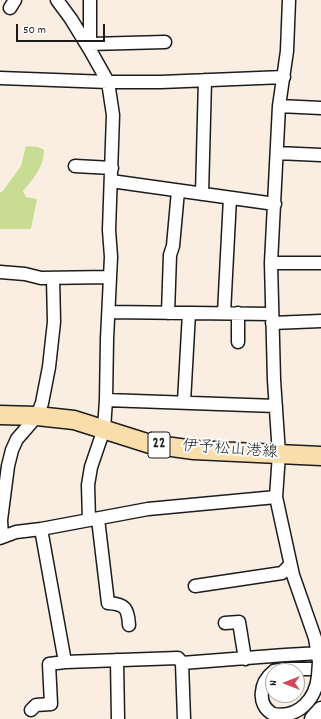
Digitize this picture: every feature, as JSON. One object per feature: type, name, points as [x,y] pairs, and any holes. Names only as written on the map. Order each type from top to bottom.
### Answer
[{"type":"main road","name":"伊予松山港線","points":[[0,415],[37,416],[74,420],[150,444],[194,450],[321,456]]},
{"type":"street","points":[[57,0],[90,47],[108,82],[113,115],[109,230],[111,257],[106,400],[104,429],[89,476],[88,496],[94,519],[108,603],[120,604],[126,609],[130,625]]},
{"type":"street","points":[[90,0],[90,47]]},
{"type":"street","points":[[265,680],[262,688],[262,699],[268,710],[272,714],[286,717],[297,715],[308,705],[316,689],[320,663],[315,638],[290,565],[276,497],[279,454],[274,380],[272,263],[279,106],[287,51],[289,0]]},
{"type":"street","points":[[90,47],[165,42]]},
{"type":"street","points":[[0,78],[108,82],[284,77]]},
{"type":"street","points":[[202,194],[205,80]]},
{"type":"street","points":[[279,106],[321,108]]},
{"type":"street","points":[[277,153],[321,156]]},
{"type":"street","points":[[75,166],[112,168]]},
{"type":"street","points":[[111,181],[275,204]]},
{"type":"street","points":[[168,313],[170,255],[174,246],[178,191]]},
{"type":"street","points":[[224,313],[230,198]]},
{"type":"street","points":[[272,263],[321,263]]},
{"type":"street","points":[[0,272],[25,274],[41,278],[110,277]]},
{"type":"street","points":[[53,278],[54,322],[42,403],[37,416],[17,439],[12,450],[8,466],[1,520],[1,538],[16,532],[41,529],[148,509],[276,497]]},
{"type":"street","points":[[109,312],[238,313],[272,318],[321,321]]},
{"type":"street","points":[[184,402],[189,313]]},
{"type":"street","points":[[238,313],[238,342]]},
{"type":"street","points":[[106,400],[276,406]]},
{"type":"street","points":[[41,529],[65,662]]},
{"type":"street","points":[[195,586],[282,573],[290,565]]},
{"type":"street","points":[[225,623],[239,622],[245,659]]},
{"type":"street","points":[[182,664],[286,655],[320,663]]},
{"type":"street","points":[[31,710],[36,705],[51,704],[49,664],[65,662],[178,658],[182,664],[184,719]]},
{"type":"street","points":[[117,660],[118,719]]},
{"type":"street","points":[[305,666],[320,663]]},
{"type":"street","points":[[313,719],[321,710]]},
{"type":"green space","points":[[26,146],[38,147],[44,150],[44,156],[40,167],[23,191],[26,197],[37,199],[31,229],[0,229],[0,192],[2,192],[21,166]]}]
